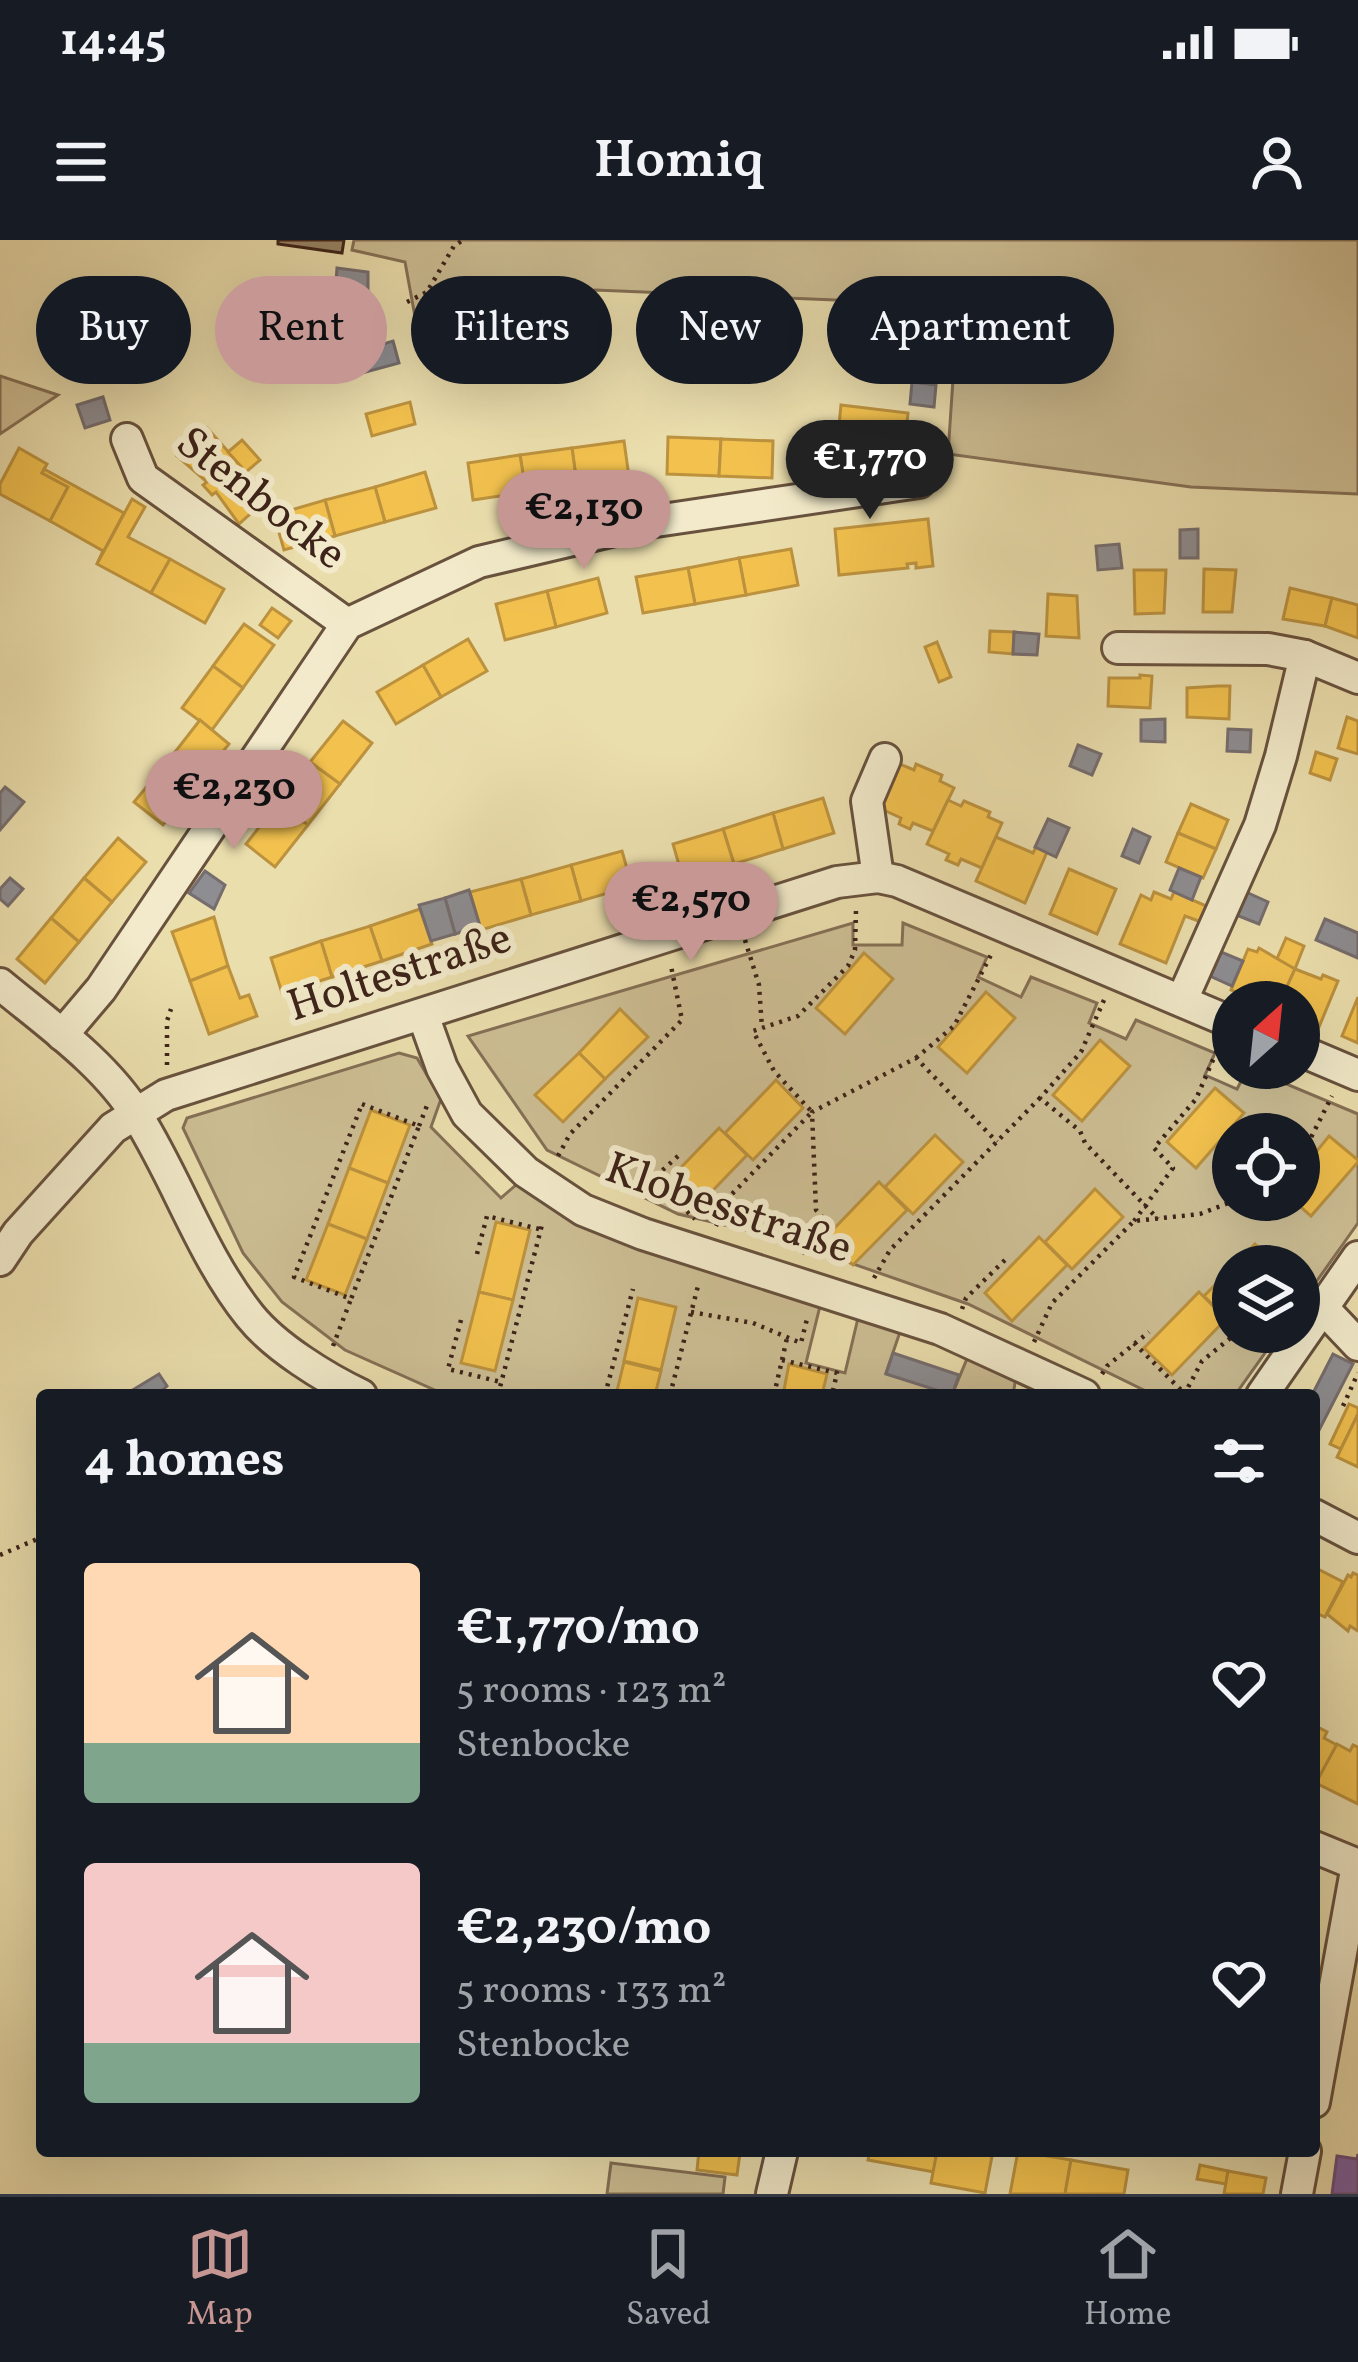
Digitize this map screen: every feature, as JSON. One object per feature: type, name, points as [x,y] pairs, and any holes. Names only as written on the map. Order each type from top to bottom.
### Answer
[{"type":"street","name":"Stenbocke","points":[[127,439],[143,478],[347,624]]},
{"type":"street","name":"Stenbocke","points":[[62,1035],[101,989],[347,624],[478,562],[649,522],[919,482]]},
{"type":"street","points":[[1118,648],[1268,649],[1305,656],[1358,678]]},
{"type":"street","points":[[1182,1000],[1260,824],[1305,656]]},
{"type":"street","points":[[885,759],[867,801],[867,879],[897,880],[1212,1014]]},
{"type":"street","name":"Holtestraße","points":[[0,1260],[18,1233],[112,1128],[166,1095],[738,914],[867,879]]},
{"type":"street","points":[[0,984],[62,1035],[136,1113],[219,1271],[252,1320],[325,1378],[348,1389]]},
{"type":"street","name":"Klobesstraße","points":[[423,1015],[442,1068],[467,1114],[550,1190],[583,1210],[709,1245],[804,1285],[1091,1388]]},
{"type":"street","points":[[1320,1059],[1352,1072]]},
{"type":"street","points":[[1266,1389],[1358,1257]]},
{"type":"street","points":[[1323,1308],[1358,1345]]},
{"type":"street","points":[[1320,1518],[1358,1538]]},
{"type":"street","points":[[1320,1849],[1358,1865],[1345,2003],[1320,2083]]},
{"type":"street","points":[[772,2194],[781,2157]]},
{"type":"street","points":[[1297,2194],[1304,2157]]},
{"type":"path","points":[[407,302],[427,292],[454,246],[463,240]]},
{"type":"path","points":[[691,1312],[753,1323],[801,1343],[805,1245],[826,1221],[816,1210],[812,1112],[774,1071],[753,1031],[798,1016],[848,966],[867,879]]},
{"type":"path","points":[[738,914],[759,985],[762,1028]]},
{"type":"path","points":[[672,1389],[709,1245],[731,1194],[812,1112],[916,1058],[954,1026],[1005,925]]},
{"type":"path","points":[[500,1389],[539,1229],[570,1133],[682,1020],[664,938]]},
{"type":"path","points":[[859,1303],[890,1250],[1081,1052],[1116,972]]},
{"type":"path","points":[[167,1048],[171,1010]]},
{"type":"path","points":[[916,1058],[997,1142]]},
{"type":"path","points":[[1023,1366],[1052,1303],[1148,1206],[1173,1168],[1154,1148],[1196,1099],[1212,1064]]},
{"type":"path","points":[[1320,1126],[1352,1072]]},
{"type":"path","points":[[1040,1098],[1080,1131],[1085,1143],[1158,1219]]},
{"type":"path","points":[[334,1346],[419,1126],[362,1104],[294,1277],[351,1299]]},
{"type":"path","points":[[677,1156],[653,1179],[709,1245]]},
{"type":"path","points":[[1134,1221],[1212,1209]]},
{"type":"path","points":[[477,1254],[487,1216],[539,1229]]},
{"type":"path","points":[[951,1334],[966,1298],[1005,1260]]},
{"type":"path","points":[[606,1389],[633,1289]]},
{"type":"path","points":[[460,1320],[448,1369],[502,1382]]},
{"type":"path","points":[[1091,1388],[1107,1366],[1149,1331]]},
{"type":"path","points":[[775,1389],[788,1338]]},
{"type":"path","points":[[1134,1343],[1179,1389]]},
{"type":"path","points":[[1188,1389],[1202,1361],[1212,1353]]},
{"type":"path","points":[[782,1360],[837,1373],[833,1389]]},
{"type":"path","points":[[1343,1406],[1358,1373]]},
{"type":"path","points":[[0,1555],[36,1540]]},
{"type":"shaded area","points":[[354,240],[1358,240],[1358,494],[1191,487],[948,454],[953,384],[1114,384],[1114,276],[827,276],[827,300],[803,299],[803,276],[636,276],[636,292],[612,291],[612,276],[411,276],[411,295],[405,262],[352,250]]},
{"type":"shaded area","points":[[0,376],[58,395],[0,434]]},
{"type":"shaded area","points":[[853,923],[853,945],[902,945],[903,923],[987,957],[978,977],[1021,997],[1031,977],[1097,1003],[1089,1023],[1126,1039],[1136,1020],[1212,1052],[1205,1075],[1212,1078],[1212,1089],[1298,1089],[1358,1114],[1358,1223],[1320,1276],[1320,1245],[1212,1245],[1212,1353],[1265,1353],[1239,1389],[1142,1389],[968,1304],[776,1237],[678,1214],[547,1150],[468,1036]]},
{"type":"shaded area","points":[[399,1053],[417,1058],[441,1099],[431,1127],[501,1198],[517,1184],[597,1232],[820,1306],[806,1363],[845,1373],[858,1318],[901,1329],[886,1373],[934,1389],[433,1389],[345,1350],[282,1302],[243,1253],[183,1128],[187,1118]]},
{"type":"shaded area","points":[[969,1354],[1017,1371],[1014,1389],[954,1389]]},
{"type":"shaded area","points":[[611,2163],[725,2177],[723,2194],[607,2194]]},
{"type":"building: Homes","points":[[410,402],[415,424],[372,436],[366,414]]},
{"type":"building: Homes","points":[[841,405],[908,413],[904,452],[859,443],[837,445]]},
{"type":"building: Homes","points":[[207,428],[269,497],[239,524],[216,492],[212,495],[203,485],[207,482],[177,456]]},
{"type":"building: Homes","points":[[668,437],[721,439],[719,476],[667,474]]},
{"type":"building: Homes","points":[[721,439],[773,441],[772,478],[719,476]]},
{"type":"building: Homes","points":[[242,440],[260,460],[246,472],[228,452]]},
{"type":"building: Homes","points":[[624,441],[629,477],[577,485],[572,448]]},
{"type":"building: Homes","points":[[19,448],[47,464],[42,473],[68,487],[50,521],[0,494],[0,484]]},
{"type":"building: Homes","points":[[572,448],[577,485],[526,492],[520,455]]},
{"type":"building: Homes","points":[[520,455],[526,492],[473,500],[468,463]]},
{"type":"building: Homes","points":[[44,469],[124,513],[97,564],[103,551],[50,521],[68,487],[42,473]]},
{"type":"building: Homes","points":[[425,472],[436,508],[385,522],[375,487]]},
{"type":"building: Homes","points":[[375,487],[385,522],[335,536],[325,500]]},
{"type":"building: Homes","points":[[132,499],[145,507],[128,537],[170,559],[151,593],[97,564]]},
{"type":"building: Homes","points":[[325,500],[335,536],[284,550],[274,515]]},
{"type":"building: Homes","points":[[928,519],[933,566],[916,568],[916,563],[907,564],[908,568],[839,575],[835,529]]},
{"type":"building: Homes","points":[[791,549],[798,585],[746,595],[739,558]]},
{"type":"building: Homes","points":[[739,558],[746,595],[695,604],[688,568]]},
{"type":"building: Homes","points":[[170,559],[224,589],[205,623],[151,593]]},
{"type":"building: Homes","points":[[688,568],[695,604],[643,613],[636,577]]},
{"type":"building: Homes","points":[[1204,569],[1236,570],[1232,612],[1203,612]]},
{"type":"building: Homes","points":[[1134,570],[1166,570],[1164,613],[1135,614]]},
{"type":"building: Homes","points":[[598,578],[607,613],[556,627],[547,591]]},
{"type":"building: Homes","points":[[1290,588],[1332,598],[1325,626],[1283,619]]},
{"type":"building: Homes","points":[[547,591],[556,627],[505,640],[496,604]]},
{"type":"building: Homes","points":[[1048,594],[1077,596],[1079,638],[1046,636]]},
{"type":"building: Homes","points":[[1332,598],[1358,605],[1358,638],[1325,626]]},
{"type":"building: Homes","points":[[272,608],[291,621],[278,638],[260,625]]},
{"type":"building: Homes","points":[[244,624],[274,645],[243,688],[213,666]]},
{"type":"building: Homes","points":[[990,631],[1014,632],[1013,654],[989,652]]},
{"type":"building: Homes","points":[[468,639],[487,671],[441,697],[423,665]]},
{"type":"building: Homes","points":[[937,642],[951,677],[939,682],[925,647]]},
{"type":"building: Homes","points":[[423,665],[441,697],[396,724],[377,692]]},
{"type":"building: Homes","points":[[213,666],[243,688],[212,730],[182,708]]},
{"type":"building: Homes","points":[[1152,676],[1150,708],[1108,706],[1109,678]]},
{"type":"building: Homes","points":[[1230,686],[1229,719],[1187,717],[1187,688]]},
{"type":"building: Homes","points":[[1347,717],[1358,721],[1358,754],[1338,748]]},
{"type":"building: Homes","points":[[200,720],[229,744],[196,785],[168,761]]},
{"type":"building: Homes","points":[[343,721],[372,743],[340,784],[310,762]]},
{"type":"building: Homes","points":[[1316,752],[1337,759],[1330,780],[1310,773]]},
{"type":"building: Homes","points":[[168,761],[196,784],[163,825],[134,802]]},
{"type":"building: Homes","points":[[310,762],[340,784],[308,825],[278,803]]},
{"type":"building: Homes","points":[[895,762],[914,770],[916,764],[942,775],[940,781],[954,788],[933,831],[913,823],[910,829],[899,824],[901,818],[877,807]]},
{"type":"building: Homes","points":[[823,798],[834,833],[783,849],[773,813]]},
{"type":"building: Homes","points":[[948,800],[990,812],[988,817],[1002,823],[982,868],[961,859],[958,865],[946,860],[949,854],[927,844]]},
{"type":"building: Homes","points":[[278,803],[308,825],[275,867],[246,844]]},
{"type":"building: Homes","points":[[1191,804],[1228,820],[1216,849],[1178,833]]},
{"type":"building: Homes","points":[[773,813],[783,849],[734,864],[723,829]]},
{"type":"building: Homes","points":[[723,829],[734,864],[683,879],[673,844]]},
{"type":"building: Homes","points":[[1178,833],[1216,849],[1203,878],[1166,862]]},
{"type":"building: Homes","points":[[996,837],[1033,853],[1036,847],[1047,852],[1025,903],[976,881]]},
{"type":"building: Homes","points":[[118,838],[146,862],[112,902],[84,878]]},
{"type":"building: Homes","points":[[622,851],[632,886],[581,901],[571,865]]},
{"type":"building: Homes","points":[[571,865],[581,901],[531,915],[521,879]]},
{"type":"building: Homes","points":[[1069,869],[1116,889],[1097,934],[1050,914]]},
{"type":"building: Homes","points":[[84,878],[112,902],[79,942],[51,918]]},
{"type":"building: Homes","points":[[521,879],[531,915],[481,930],[470,892]]},
{"type":"building: Homes","points":[[1154,892],[1171,899],[1174,892],[1211,908],[1204,923],[1185,916],[1166,963],[1120,944],[1141,895],[1151,900]]},
{"type":"building: Homes","points":[[420,909],[432,944],[382,961],[370,926]]},
{"type":"building: Homes","points":[[214,917],[228,966],[190,981],[172,932]]},
{"type":"building: Homes","points":[[51,918],[79,942],[45,983],[17,959]]},
{"type":"building: Homes","points":[[370,926],[382,961],[332,977],[321,941]]},
{"type":"building: Homes","points":[[1286,938],[1304,946],[1295,969],[1276,961]]},
{"type":"building: Homes","points":[[321,941],[332,977],[282,993],[271,958]]},
{"type":"building: Homes","points":[[1259,948],[1295,969],[1290,981],[1235,981],[1248,949],[1257,952]]},
{"type":"building: Homes","points":[[864,953],[893,979],[845,1034],[816,1008]]},
{"type":"building: Homes","points":[[228,966],[240,998],[249,995],[257,1016],[209,1034],[190,981]]},
{"type":"building: Homes","points":[[1295,969],[1338,981],[1320,1025],[1320,981],[1290,981]]},
{"type":"building: Homes","points":[[986,992],[1015,1018],[967,1073],[938,1047]]},
{"type":"building: Homes","points":[[1358,997],[1358,1043],[1342,1036]]},
{"type":"building: Homes","points":[[620,1009],[648,1037],[605,1079],[579,1053]]},
{"type":"building: Homes","points":[[1100,1040],[1130,1066],[1082,1121],[1053,1095]]},
{"type":"building: Homes","points":[[579,1053],[605,1079],[563,1122],[535,1095]]},
{"type":"building: Homes","points":[[776,1080],[803,1108],[753,1160],[725,1133]]},
{"type":"building: Homes","points":[[1214,1089],[1244,1113],[1212,1113],[1212,1150],[1196,1168],[1167,1142]]},
{"type":"building: Homes","points":[[371,1110],[410,1125],[388,1183],[349,1168]]},
{"type":"building: Homes","points":[[719,1128],[747,1155],[693,1211],[665,1184]]},
{"type":"building: Homes","points":[[935,1135],[963,1162],[913,1214],[885,1187]]},
{"type":"building: Homes","points":[[1329,1136],[1358,1162],[1320,1206],[1320,1147]]},
{"type":"building: Homes","points":[[349,1168],[388,1183],[367,1239],[328,1224]]},
{"type":"building: Homes","points":[[879,1182],[907,1210],[853,1265],[825,1238]]},
{"type":"building: Homes","points":[[1095,1189],[1123,1217],[1072,1269],[1045,1242]]},
{"type":"building: Homes","points":[[496,1222],[530,1230],[513,1300],[479,1292]]},
{"type":"building: Homes","points":[[328,1224],[367,1239],[345,1295],[306,1280]]},
{"type":"building: Homes","points":[[1039,1237],[1067,1265],[1012,1321],[985,1293]]},
{"type":"building: Homes","points":[[479,1292],[513,1300],[495,1371],[461,1363]]},
{"type":"building: Homes","points":[[1199,1292],[1212,1305],[1212,1334],[1172,1375],[1144,1348]]},
{"type":"building: Homes","points":[[638,1298],[676,1307],[661,1370],[624,1361]]},
{"type":"building: Homes","points":[[624,1362],[661,1371],[656,1389],[617,1389]]},
{"type":"building: Homes","points":[[789,1364],[827,1374],[823,1389],[784,1389]]},
{"type":"building: Homes","points":[[1349,1404],[1358,1408],[1358,1414],[1341,1449],[1330,1444]]},
{"type":"building: Homes","points":[[1358,1414],[1358,1467],[1337,1457]]},
{"type":"building: Homes","points":[[1320,1570],[1343,1582],[1325,1617],[1320,1615]]},
{"type":"building: Homes","points":[[1353,1573],[1358,1575],[1358,1631],[1350,1626],[1348,1631],[1327,1614]]},
{"type":"building: Homes","points":[[1320,1728],[1327,1732],[1324,1738],[1337,1745],[1320,1776]]},
{"type":"building: Homes","points":[[1337,1744],[1350,1751],[1353,1745],[1358,1747],[1358,1804],[1320,1785],[1320,1776]]},
{"type":"building: Homes","points":[[698,2157],[739,2157],[737,2175],[697,2170]]},
{"type":"building: Homes","points":[[869,2157],[936,2157],[934,2172]]},
{"type":"building: Homes","points":[[936,2157],[992,2157],[985,2193],[931,2183]]},
{"type":"building: Homes","points":[[1017,2157],[1071,2160],[1065,2194],[1010,2194]]},
{"type":"building: Homes","points":[[1071,2160],[1128,2170],[1124,2194],[1065,2194]]},
{"type":"building: Homes","points":[[1200,2165],[1228,2171],[1226,2184],[1197,2179]]},
{"type":"building: Homes","points":[[1228,2171],[1266,2178],[1263,2194],[1224,2194]]},
{"type":"building: Offices","points":[[1358,2154],[1358,2194],[1332,2194],[1337,2156],[1357,2159]]},
{"type":"building: Industry","points":[[337,268],[368,272],[368,276],[336,276]]},
{"type":"building: Industry","points":[[393,341],[399,363],[387,366],[387,343]]},
{"type":"building: Industry","points":[[912,384],[936,385],[934,407],[910,404]]},
{"type":"building: Industry","points":[[103,397],[110,420],[85,428],[77,405]]},
{"type":"building: Industry","points":[[1198,529],[1198,558],[1180,558],[1180,530]]},
{"type":"building: Industry","points":[[1119,544],[1122,568],[1098,570],[1096,546]]},
{"type":"building: Industry","points":[[1014,632],[1039,634],[1037,655],[1013,654]]},
{"type":"building: Industry","points":[[1165,719],[1165,742],[1141,741],[1141,720]]},
{"type":"building: Industry","points":[[1228,729],[1251,730],[1250,752],[1227,751]]},
{"type":"building: Industry","points":[[1078,745],[1101,754],[1092,775],[1070,766]]},
{"type":"building: Industry","points":[[5,787],[24,802],[0,830],[0,793]]},
{"type":"building: Industry","points":[[1048,819],[1069,828],[1056,857],[1035,847]]},
{"type":"building: Industry","points":[[1133,829],[1150,837],[1139,863],[1122,856]]},
{"type":"building: Industry","points":[[1179,868],[1201,877],[1192,900],[1170,890]]},
{"type":"building: Industry","points":[[205,871],[225,885],[214,909],[189,893]]},
{"type":"building: Industry","points":[[10,878],[23,889],[8,906],[0,899],[0,889]]},
{"type":"building: Industry","points":[[469,890],[480,926],[455,934],[445,898]]},
{"type":"building: Industry","points":[[1246,892],[1268,902],[1259,924],[1236,915]]},
{"type":"building: Industry","points":[[445,898],[455,934],[431,941],[419,905]]},
{"type":"building: Industry","points":[[1325,919],[1358,933],[1358,958],[1316,940]]},
{"type":"building: Industry","points":[[1221,952],[1243,961],[1234,981],[1210,976]]},
{"type":"building: Industry","points":[[893,1353],[959,1375],[954,1389],[933,1389],[886,1374]]},
{"type":"building: Industry","points":[[1333,1354],[1353,1364],[1320,1428],[1320,1389],[1315,1389]]},
{"type":"building: Industry","points":[[159,1374],[167,1386],[164,1389],[134,1389]]},
{"type":"building: Other","points":[[278,240],[344,240],[342,253],[278,244]]}]
